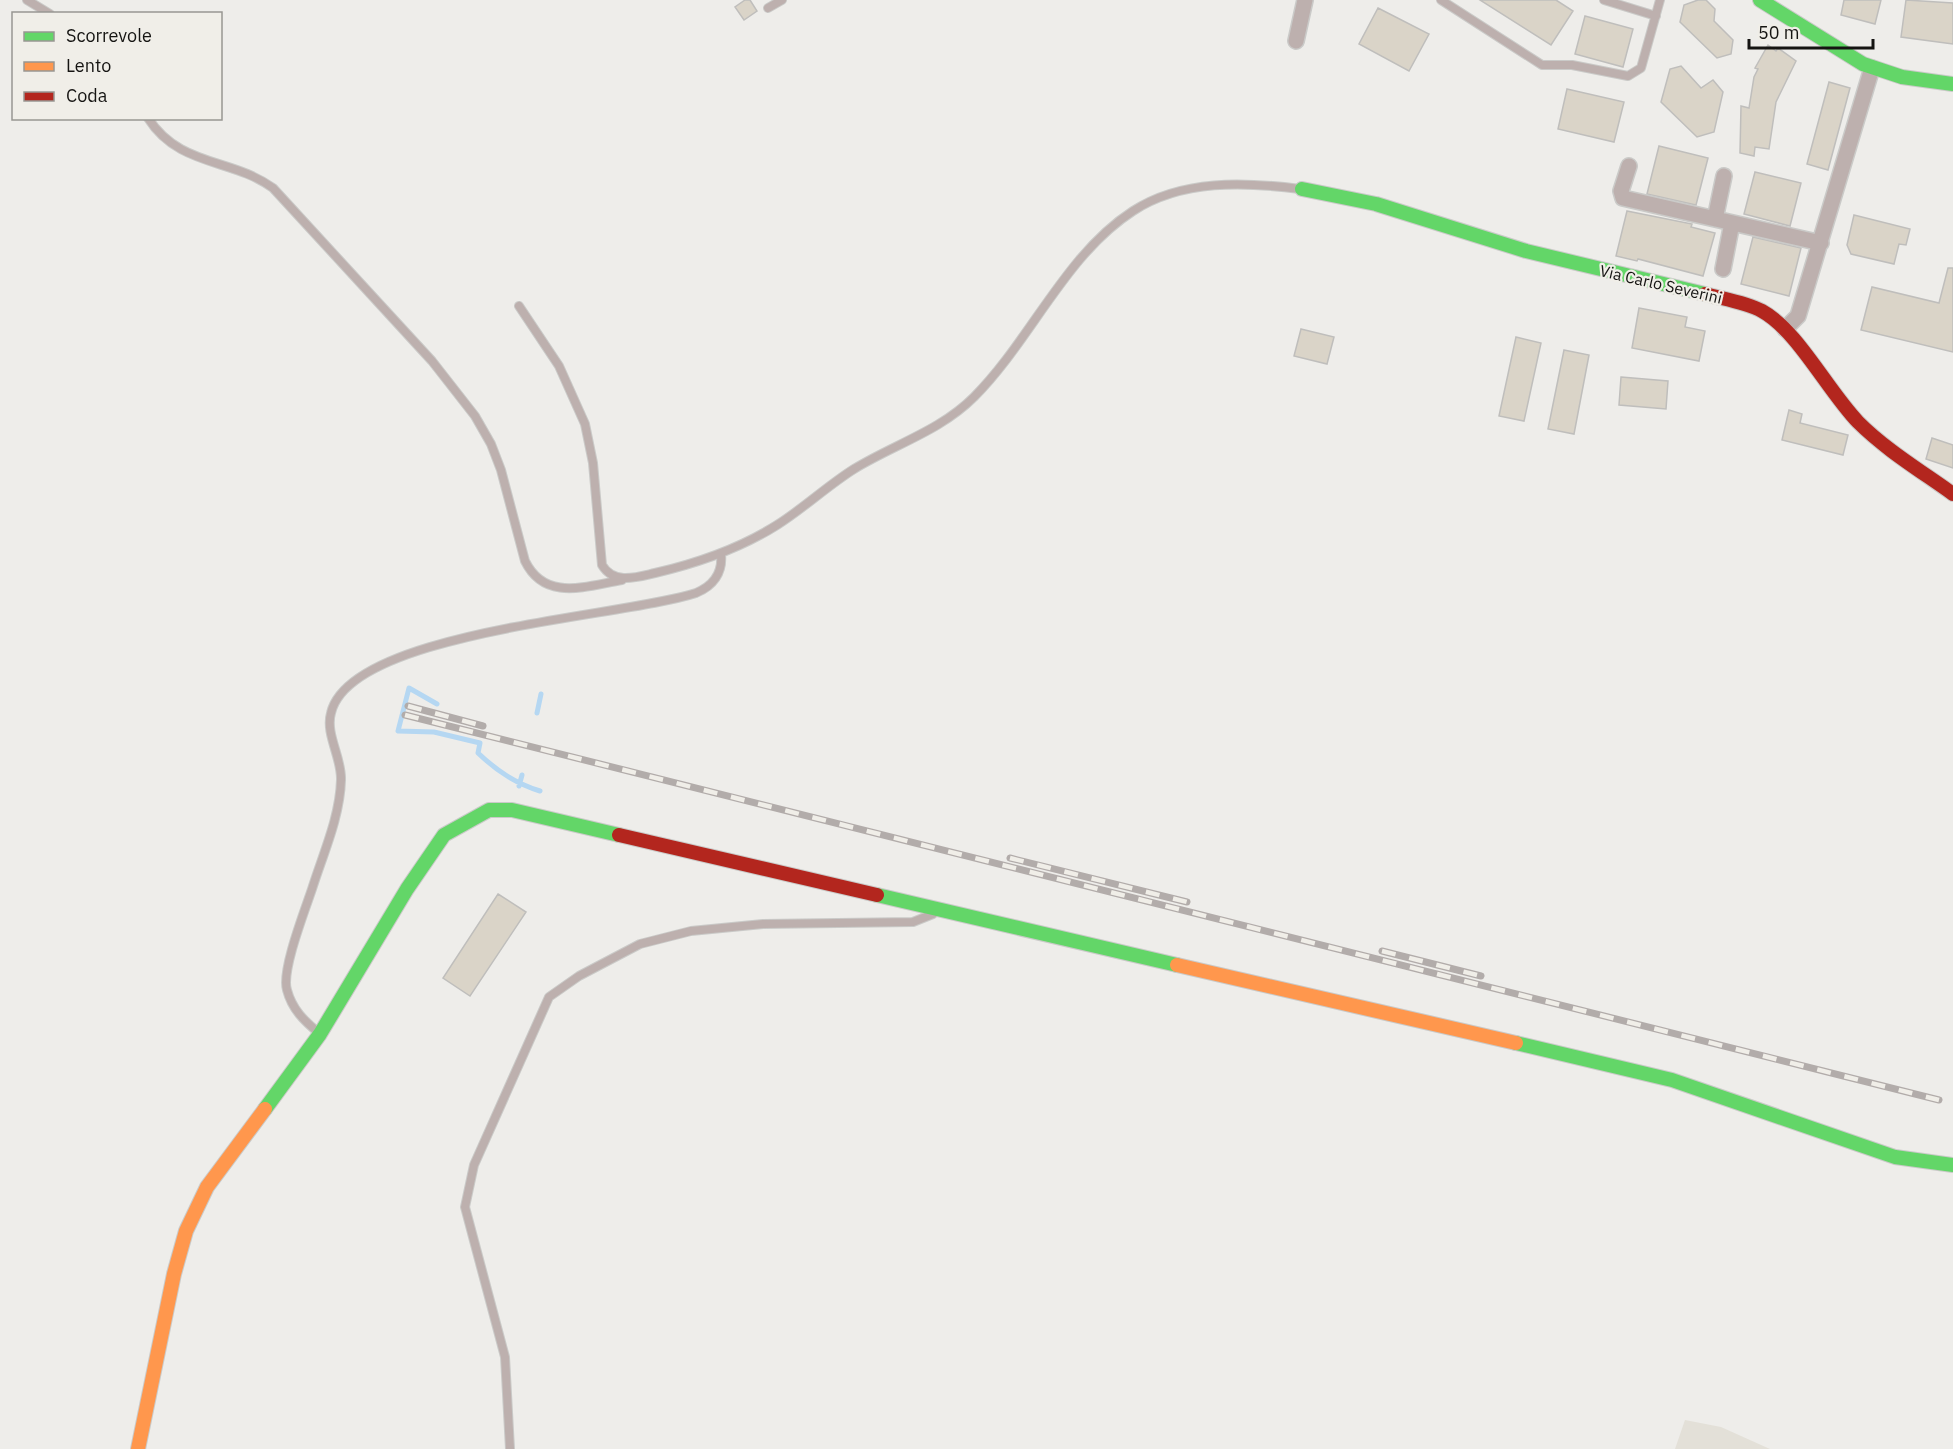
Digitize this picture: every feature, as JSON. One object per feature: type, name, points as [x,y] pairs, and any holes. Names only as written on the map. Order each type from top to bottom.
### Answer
[{"type":"street","points":[[1296,41],[1305,0]]},
{"type":"street","points":[[1760,0],[1845,55],[1872,68],[1902,77],[1953,84]]},
{"type":"street","points":[[1785,329],[1798,316],[1872,68]]},
{"type":"street","points":[[1629,166],[1621,191],[1623,198],[1821,243]]},
{"type":"street","points":[[1715,219],[1724,176]]},
{"type":"street","name":"Via Carlo Severini","points":[[1302,189],[1376,204],[1548,257],[1729,300],[1762,311],[1785,329],[1841,404],[1860,424],[1893,452],[1953,494]]},
{"type":"street","points":[[1723,268],[1732,223]]},
{"type":"street","points":[[138,1449],[174,1274],[186,1231],[207,1187],[320,1034],[407,889],[444,835],[489,810],[513,810],[1653,1075],[1713,1092],[1894,1158],[1930,1165],[1953,1165]]},
{"type":"lane","points":[[27,0],[47,12]]},
{"type":"lane","points":[[768,8],[782,0]]},
{"type":"lane","points":[[1442,0],[1542,65],[1572,65],[1616,76],[1634,75],[1641,68],[1660,0]]},
{"type":"lane","points":[[1604,0],[1656,15]]},
{"type":"lane","points":[[150,120],[161,135],[185,152],[204,161],[248,172],[273,188],[443,374],[475,416],[491,444],[505,482],[525,561],[531,573],[543,582],[560,589],[626,579],[682,567],[721,554],[774,526],[854,470],[922,435],[961,409],[1002,365],[1091,246],[1135,210],[1163,197],[1212,186],[1245,184],[1302,189]]},
{"type":"lane","points":[[519,306],[559,366],[581,412],[593,463],[602,565],[612,575],[626,579]]},
{"type":"lane","points":[[320,1034],[294,1007],[286,988],[298,932],[335,817],[341,778],[330,714],[338,695],[354,680],[379,665],[423,649],[514,628],[630,608],[696,593],[712,583],[717,576],[721,554]]},
{"type":"lane","points":[[510,1449],[505,1357],[465,1207],[474,1165],[549,997],[579,976],[640,944],[691,931],[763,924],[913,922],[940,911]]},
{"type":"shaded area","points":[[1685,1420],[1721,1427],[1770,1449],[1675,1449]]},
{"type":"building","points":[[745,0],[750,0],[757,11],[744,20],[735,7]]},
{"type":"building","points":[[1480,0],[1556,0],[1573,11],[1551,45]]},
{"type":"building","points":[[1706,0],[1715,9],[1714,21],[1733,40],[1731,54],[1717,58],[1680,22],[1684,5]]},
{"type":"building","points":[[1844,0],[1881,0],[1875,24],[1841,15]]},
{"type":"building","points":[[1906,0],[1953,3],[1953,44],[1901,37]]},
{"type":"building","points":[[1378,8],[1429,34],[1409,71],[1359,44]]},
{"type":"building","points":[[1585,16],[1633,29],[1623,67],[1575,54]]},
{"type":"building","points":[[1768,45],[1776,51],[1778,48],[1796,61],[1776,102],[1769,149],[1755,147],[1754,156],[1740,153],[1741,106],[1749,108],[1754,77],[1758,69],[1755,68]]},
{"type":"building","points":[[1681,66],[1701,88],[1713,80],[1723,92],[1714,132],[1697,137],[1661,102],[1670,69]]},
{"type":"building","points":[[1829,82],[1850,88],[1828,170],[1807,164]]},
{"type":"building","points":[[1567,89],[1624,102],[1614,142],[1558,129]]},
{"type":"building","points":[[1659,146],[1708,158],[1696,205],[1647,194]]},
{"type":"building","points":[[1755,172],[1801,183],[1790,226],[1744,214]]},
{"type":"building","points":[[1627,211],[1692,224],[1691,227],[1715,233],[1703,276],[1638,259],[1637,261],[1616,256]]},
{"type":"building","points":[[1854,215],[1910,229],[1906,245],[1899,244],[1894,264],[1851,254],[1847,245]]},
{"type":"building","points":[[1753,237],[1801,248],[1789,296],[1741,284]]},
{"type":"building","points":[[1948,268],[1953,268],[1953,352],[1861,330],[1872,287],[1939,303]]},
{"type":"building","points":[[1639,308],[1687,317],[1685,327],[1705,331],[1699,361],[1632,348]]},
{"type":"building","points":[[1301,329],[1334,337],[1327,364],[1294,356]]},
{"type":"building","points":[[1516,337],[1541,343],[1524,421],[1499,416]]},
{"type":"building","points":[[1564,350],[1589,355],[1574,434],[1548,429]]},
{"type":"building","points":[[1621,377],[1668,381],[1666,409],[1619,405]]},
{"type":"building","points":[[1789,410],[1802,414],[1800,423],[1848,435],[1843,455],[1782,440]]},
{"type":"building","points":[[1932,438],[1953,445],[1953,468],[1926,459]]},
{"type":"building","points":[[498,894],[526,912],[470,996],[443,978]]},
{"type":"waterway","points":[[437,704],[409,688],[398,731],[434,732],[480,743],[478,753],[492,765],[514,780],[540,791]]},
{"type":"waterway","points":[[537,713],[541,694]]},
{"type":"waterway","points":[[519,786],[522,775]]},
{"type":"railway","points":[[408,706],[483,726]]},
{"type":"railway","points":[[405,715],[1939,1100]]},
{"type":"railway","points":[[1010,858],[1187,902]]},
{"type":"railway","points":[[1382,951],[1481,976]]},
{"type":"traffic: fast","points":[[1760,0],[1863,64],[1902,77],[1953,84]]},
{"type":"traffic: fast","points":[[1302,189],[1376,204],[1526,251],[1705,294]]},
{"type":"traffic: fast","points":[[265,1109],[320,1034],[407,889],[444,835],[489,810],[512,810],[619,835]]},
{"type":"traffic: fast","points":[[877,895],[1177,965]]},
{"type":"traffic: fast","points":[[1516,1043],[1672,1080],[1895,1157],[1953,1165]]},
{"type":"traffic: slow","points":[[1177,965],[1516,1043]]},
{"type":"traffic: slow","points":[[138,1449],[174,1274],[186,1231],[207,1187],[265,1109]]},
{"type":"traffic: jam","points":[[1705,294],[1748,305],[1775,320],[1800,346],[1858,422],[1892,451],[1953,494]]},
{"type":"traffic: jam","points":[[619,835],[877,895]]}]
